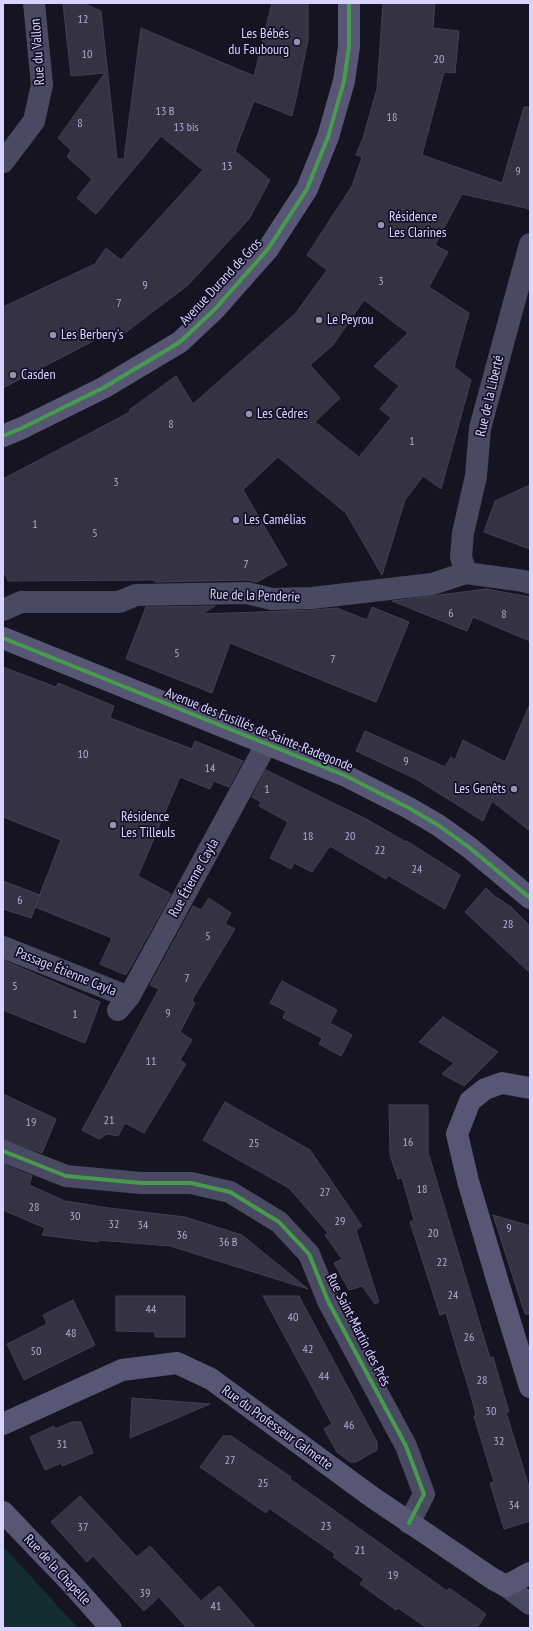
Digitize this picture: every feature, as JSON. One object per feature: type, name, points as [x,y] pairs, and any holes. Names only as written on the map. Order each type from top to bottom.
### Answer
[{"type":"street","name":"Rue du Vallon","points":[[3,162],[34,121],[42,85],[34,3]]},
{"type":"street","name":"Avenue Durand de Gros","points":[[3,436],[103,388],[180,342],[216,309],[268,249],[307,188],[328,137],[339,101],[348,54],[349,3]]},
{"type":"street","name":"Rue de la Liberté","points":[[466,573],[461,557],[463,533],[476,476],[480,428],[530,244]]},
{"type":"street","name":"Rue de la Penderie","points":[[3,610],[21,602],[119,602],[136,594],[247,593],[272,600],[312,598],[432,584],[466,573],[530,583]]},
{"type":"street","name":"Avenue des Fusillés de Sainte-Radegonde","points":[[3,638],[344,775],[409,808],[470,848],[530,898]]},
{"type":"street","name":"Rue Étienne Cayla","points":[[123,1004],[267,743]]},
{"type":"street","name":"Passage Étienne Cayla","points":[[3,947],[123,1004]]},
{"type":"street","points":[[530,1088],[502,1083],[485,1089],[470,1100],[457,1134],[468,1181],[497,1282],[530,1387]]},
{"type":"street","name":"Rue Saint-Martin des Prés","points":[[3,1151],[66,1176],[141,1183],[191,1182],[230,1192],[279,1222],[309,1254],[328,1301],[406,1446],[424,1494],[409,1523]]},
{"type":"street","name":"Rue du Professeur Calmette","points":[[3,1424],[122,1370],[177,1363],[211,1379],[409,1523],[506,1586]]},
{"type":"street","name":"Rue de la Chapelle","points":[[3,1512],[72,1584],[111,1628]]},
{"type":"street","points":[[530,1574],[506,1586],[530,1604]]},
{"type":"green space","points":[[3,1546],[78,1628],[3,1628]]},
{"type":"building","points":[[83,3],[101,11],[117,159],[124,159],[141,28],[254,76],[272,3],[308,3],[308,40],[297,94],[292,116],[254,101],[235,151],[270,180],[249,219],[188,285],[121,336],[116,329],[3,388],[3,307],[95,264],[106,248],[121,260],[203,170],[161,136],[96,214],[77,198],[92,179],[67,157],[71,150],[58,138],[105,73],[71,76],[63,4]]},
{"type":"building","points":[[383,3],[435,3],[433,28],[459,31],[455,73],[444,72],[422,155],[502,183],[524,107],[530,107],[530,209],[462,194],[435,245],[448,252],[429,287],[469,313],[454,367],[471,380],[441,489],[423,476],[405,500],[382,575],[346,513],[278,457],[243,490],[287,565],[257,582],[247,580],[155,582],[156,580],[8,581],[3,570],[3,479],[130,412],[129,410],[176,376],[193,404],[296,313],[327,270],[307,255],[352,186],[362,157],[356,155],[363,138],[377,89]],"holes":[[[364,300],[408,333],[374,366],[399,386],[380,409],[391,418],[359,457],[315,422],[340,398],[310,365],[333,345]]]},
{"type":"building","points":[[530,485],[530,549],[484,532],[495,501]]},
{"type":"building","points":[[486,589],[530,597],[530,641],[473,617],[467,631],[392,601]]},
{"type":"building","points":[[215,606],[202,614],[337,608],[367,620],[372,607],[409,622],[376,702],[230,643],[212,693],[126,659],[146,607]]},
{"type":"building","points":[[3,667],[56,687],[58,683],[114,706],[110,718],[192,749],[195,741],[243,761],[229,787],[214,781],[210,789],[180,777],[138,876],[171,894],[126,975],[100,964],[112,938],[35,907],[61,840],[3,817]]},
{"type":"building","points":[[530,704],[530,831],[492,801],[483,821],[416,779],[356,751],[365,731],[445,767],[451,757],[455,760],[463,740],[505,762]]},
{"type":"building","points":[[266,770],[368,820],[406,842],[407,841],[460,875],[445,909],[388,875],[386,879],[330,846],[312,872],[294,863],[291,869],[270,858],[288,822],[259,806],[261,802],[252,797]]},
{"type":"building","points":[[3,881],[40,895],[31,918],[3,909]]},
{"type":"building","points":[[486,888],[493,895],[511,907],[530,926],[530,973],[465,912]]},
{"type":"building","points":[[209,898],[231,913],[225,924],[235,929],[192,1000],[195,1003],[180,1032],[192,1040],[180,1060],[186,1064],[144,1133],[125,1123],[118,1136],[107,1134],[99,1139],[82,1130],[159,989],[150,985],[193,906],[201,910]]},
{"type":"building","points":[[3,960],[100,1002],[85,1043],[3,1010]]},
{"type":"building","points":[[282,981],[337,1010],[330,1023],[352,1035],[341,1056],[319,1044],[323,1037],[322,1038],[283,1018],[286,1011],[270,1003]]},
{"type":"building","points":[[443,1017],[498,1052],[464,1086],[442,1074],[454,1063],[419,1042]]},
{"type":"building","points":[[3,1094],[56,1119],[42,1153],[3,1139]]},
{"type":"building","points":[[225,1102],[310,1150],[362,1226],[356,1230],[379,1302],[375,1304],[362,1286],[349,1290],[334,1263],[342,1259],[325,1235],[328,1233],[289,1188],[203,1140]]},
{"type":"building","points":[[389,1105],[428,1105],[428,1152],[490,1358],[493,1357],[509,1412],[506,1412],[530,1490],[530,1521],[504,1529],[490,1483],[494,1482],[474,1416],[476,1415],[471,1396],[446,1313],[440,1315],[410,1222],[414,1220],[402,1178],[398,1179],[390,1155]]},
{"type":"building","points":[[3,1164],[32,1176],[29,1185],[65,1201],[185,1217],[242,1235],[308,1289],[170,1246],[98,1240],[98,1242],[42,1235],[45,1228],[3,1210]]},
{"type":"building","points":[[493,1215],[530,1226],[530,1314],[525,1314]]},
{"type":"building","points":[[116,1296],[185,1296],[185,1337],[155,1337],[155,1332],[116,1331]]},
{"type":"building","points":[[263,1296],[299,1296],[377,1442],[377,1450],[356,1462],[350,1462],[337,1452],[324,1429],[332,1424]]},
{"type":"building","points":[[73,1300],[95,1345],[24,1380],[7,1344],[47,1324],[43,1315]]},
{"type":"building","points":[[132,1398],[210,1404],[130,1438]]},
{"type":"building","points":[[72,1422],[81,1422],[93,1453],[62,1466],[61,1463],[45,1470],[30,1437],[54,1426],[55,1429]]},
{"type":"building","points":[[223,1436],[231,1436],[291,1477],[290,1479],[447,1591],[449,1588],[486,1614],[477,1628],[427,1628],[398,1608],[396,1610],[360,1584],[364,1579],[333,1557],[335,1554],[269,1508],[266,1513],[200,1467]]},
{"type":"building","points":[[80,1496],[137,1557],[150,1546],[201,1601],[219,1586],[256,1628],[187,1628],[159,1597],[144,1611],[93,1556],[87,1562],[51,1522]]},
{"type":"cycle path","points":[[3,436],[103,388],[180,342],[215,309],[268,249],[307,189],[328,137],[344,81],[349,47],[349,3]]},
{"type":"cycle path","points":[[3,638],[344,775],[409,808],[438,825],[470,848],[530,898]]},
{"type":"cycle path","points":[[3,1151],[66,1176],[141,1183],[191,1183],[230,1192],[279,1222],[309,1254],[328,1301],[406,1446],[424,1494],[409,1523]]},
{"type":"place","name":"Les Bébés du Faubourg","points":[[297,42]]},
{"type":"place","name":"Résidence Les Clarines","points":[[381,225]]},
{"type":"place","name":"Le Peyrou","points":[[319,320]]},
{"type":"place","name":"Les Berbery's","points":[[53,335]]},
{"type":"place","name":"Casden","points":[[13,375]]},
{"type":"place","name":"Les Cèdres","points":[[249,414]]},
{"type":"place","name":"Les Camélias","points":[[236,520]]},
{"type":"place","name":"Les Genêts","points":[[514,789]]},
{"type":"place","name":"Résidence Les Tilleuls","points":[[113,825]]}]
